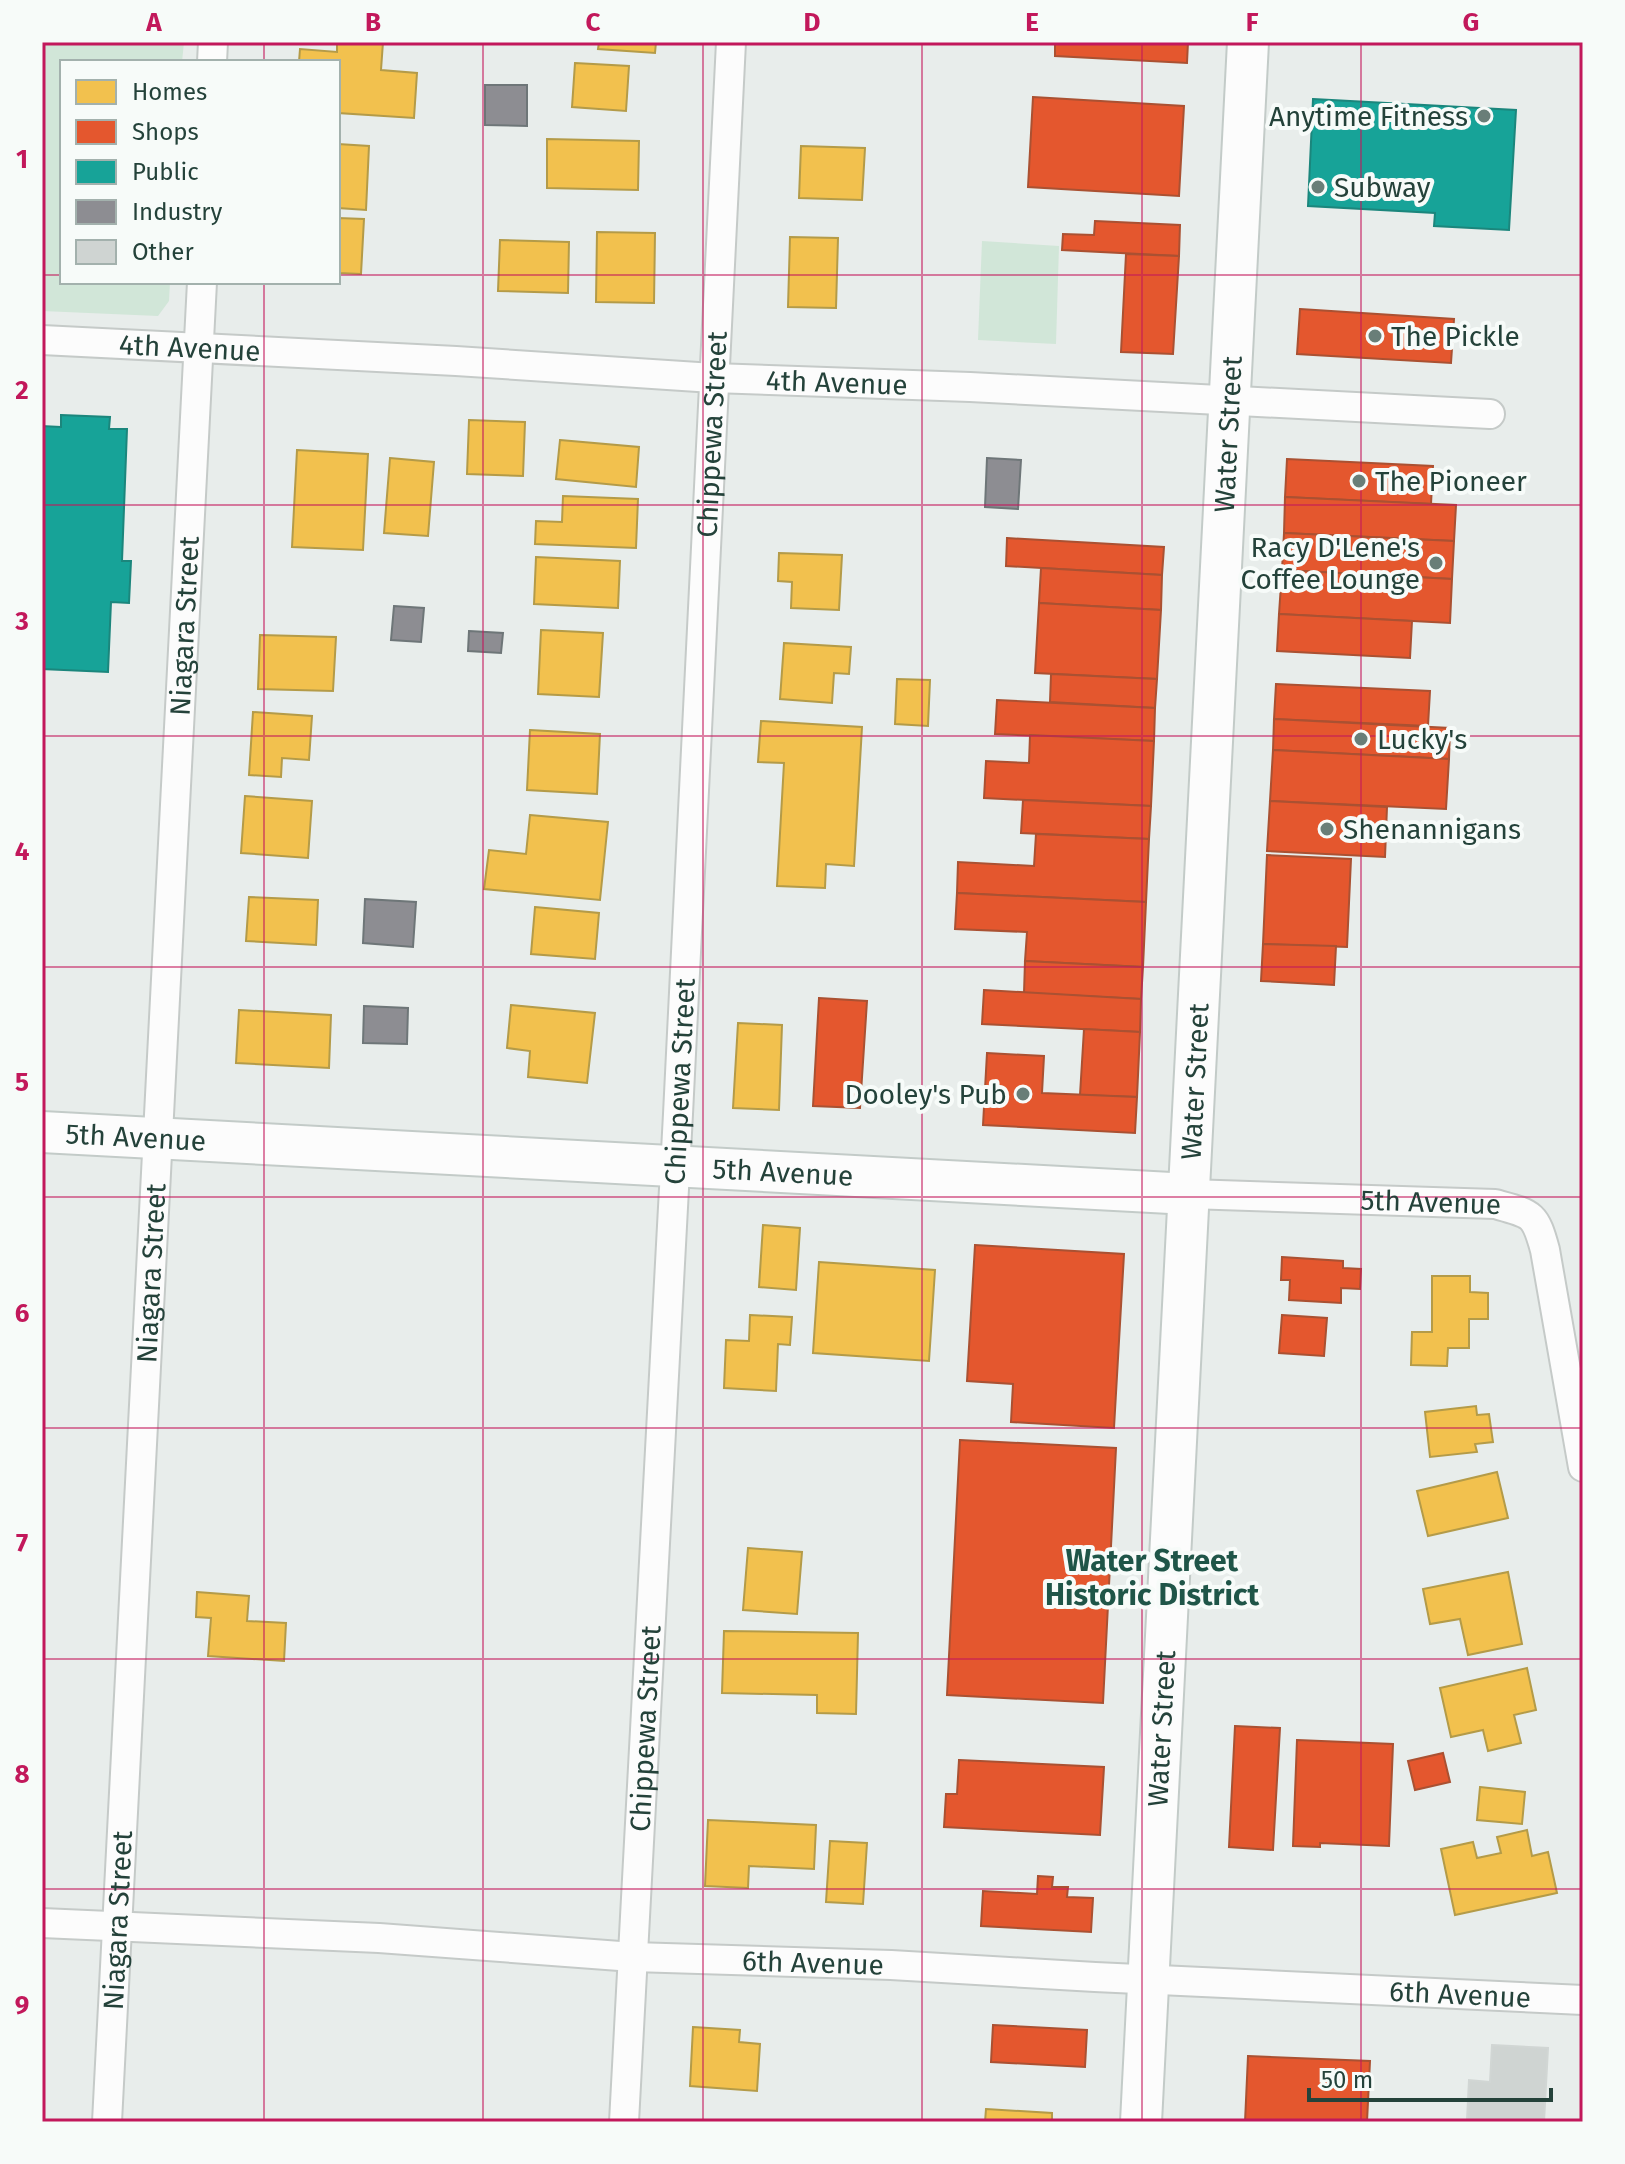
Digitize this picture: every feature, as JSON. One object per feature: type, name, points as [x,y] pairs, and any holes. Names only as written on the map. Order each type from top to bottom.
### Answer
[{"type":"main road","name":"Water Street","points":[[1141,2122],[1248,42]]},
{"type":"main road","name":"5th Avenue","points":[[42,1132],[1189,1194]]},
{"type":"street","name":"Chippewa Street","points":[[624,2122],[676,1166],[731,42]]},
{"type":"street","name":"Niagara Street","points":[[107,2122],[202,284]]},
{"type":"street","name":"4th Avenue","points":[[42,340],[456,361],[713,378],[1490,414]]},
{"type":"street","name":"5th Avenue","points":[[1189,1194],[1495,1204],[1524,1212],[1538,1224],[1545,1250],[1583,1467]]},
{"type":"street","name":"6th Avenue","points":[[42,1923],[379,1938],[633,1957],[891,1965],[1583,2000]]},
{"type":"green space","points":[[42,42],[184,42],[182,60],[60,60],[60,284],[170,284],[169,301],[158,316],[42,311]]},
{"type":"green space","points":[[982,241],[1059,246],[1056,344],[978,340]]},
{"type":"building: Homes","points":[[337,42],[383,42],[381,70],[417,73],[414,118],[340,113],[340,60],[299,60],[300,49],[337,52]]},
{"type":"building: Homes","points":[[599,42],[656,42],[655,53],[598,49]]},
{"type":"building: Homes","points":[[575,63],[629,66],[626,111],[572,107]]},
{"type":"building: Homes","points":[[547,139],[639,141],[638,190],[547,188]]},
{"type":"building: Homes","points":[[340,144],[369,146],[366,210],[340,208]]},
{"type":"building: Homes","points":[[801,146],[865,148],[862,200],[799,198]]},
{"type":"building: Homes","points":[[340,218],[364,219],[361,274],[340,273]]},
{"type":"building: Homes","points":[[597,232],[655,233],[654,303],[596,302]]},
{"type":"building: Homes","points":[[790,237],[838,238],[836,308],[788,307]]},
{"type":"building: Homes","points":[[500,240],[569,242],[568,293],[498,291]]},
{"type":"building: Homes","points":[[469,420],[525,422],[523,476],[467,474]]},
{"type":"building: Homes","points":[[560,440],[639,447],[636,487],[556,479]]},
{"type":"building: Homes","points":[[297,450],[368,454],[363,550],[292,547]]},
{"type":"building: Homes","points":[[390,458],[434,462],[428,536],[384,533]]},
{"type":"building: Homes","points":[[563,496],[638,499],[636,548],[535,544],[536,521],[562,522]]},
{"type":"building: Homes","points":[[779,553],[842,555],[839,610],[791,608],[792,582],[778,581]]},
{"type":"building: Homes","points":[[536,557],[620,561],[618,608],[534,604]]},
{"type":"building: Homes","points":[[541,630],[603,633],[599,697],[538,694]]},
{"type":"building: Homes","points":[[260,635],[336,637],[333,691],[258,689]]},
{"type":"building: Homes","points":[[784,643],[851,647],[849,674],[834,673],[832,703],[780,699]]},
{"type":"building: Homes","points":[[897,679],[930,680],[928,726],[895,724]]},
{"type":"building: Homes","points":[[253,712],[312,716],[309,760],[282,758],[281,777],[249,775]]},
{"type":"building: Homes","points":[[761,721],[862,727],[854,866],[826,864],[825,888],[777,886],[784,763],[758,762]]},
{"type":"building: Homes","points":[[530,730],[600,734],[597,794],[527,790]]},
{"type":"building: Homes","points":[[245,796],[312,801],[308,858],[241,853]]},
{"type":"building: Homes","points":[[530,815],[608,822],[600,900],[484,889],[489,850],[526,854]]},
{"type":"building: Homes","points":[[249,897],[318,900],[316,945],[246,941]]},
{"type":"building: Homes","points":[[535,907],[599,913],[595,959],[531,954]]},
{"type":"building: Homes","points":[[511,1005],[595,1013],[587,1083],[528,1077],[530,1051],[507,1048]]},
{"type":"building: Homes","points":[[239,1010],[331,1015],[329,1068],[236,1063]]},
{"type":"building: Homes","points":[[738,1023],[782,1025],[779,1110],[733,1108]]},
{"type":"building: Homes","points":[[763,1225],[800,1228],[796,1290],[759,1287]]},
{"type":"building: Homes","points":[[819,1262],[935,1270],[929,1361],[813,1353]]},
{"type":"building: Homes","points":[[1432,1276],[1470,1276],[1470,1292],[1488,1293],[1488,1319],[1469,1319],[1469,1348],[1448,1348],[1447,1366],[1411,1365],[1412,1332],[1432,1332]]},
{"type":"building: Homes","points":[[750,1315],[792,1317],[790,1345],[778,1344],[776,1391],[724,1388],[726,1340],[749,1341]]},
{"type":"building: Homes","points":[[1476,1406],[1477,1415],[1489,1414],[1493,1442],[1475,1444],[1477,1452],[1430,1457],[1425,1412]]},
{"type":"building: Homes","points":[[1497,1472],[1508,1518],[1428,1536],[1417,1491]]},
{"type":"building: Homes","points":[[748,1548],[802,1552],[797,1614],[743,1610]]},
{"type":"building: Homes","points":[[1508,1572],[1522,1644],[1468,1655],[1460,1619],[1430,1624],[1423,1589]]},
{"type":"building: Homes","points":[[197,1592],[249,1596],[247,1621],[286,1623],[284,1661],[208,1656],[211,1618],[196,1617]]},
{"type":"building: Homes","points":[[724,1631],[858,1633],[856,1714],[817,1713],[817,1695],[722,1693]]},
{"type":"building: Homes","points":[[1527,1668],[1536,1710],[1514,1715],[1521,1743],[1488,1751],[1483,1730],[1451,1737],[1440,1688]]},
{"type":"building: Homes","points":[[1480,1787],[1525,1792],[1522,1824],[1477,1820]]},
{"type":"building: Homes","points":[[708,1820],[816,1825],[814,1869],[749,1866],[748,1888],[705,1886]]},
{"type":"building: Homes","points":[[1527,1830],[1532,1856],[1548,1852],[1557,1893],[1455,1915],[1441,1849],[1473,1842],[1477,1858],[1501,1853],[1497,1837]]},
{"type":"building: Homes","points":[[830,1841],[867,1843],[863,1904],[826,1902]]},
{"type":"building: Homes","points":[[693,2027],[740,2030],[739,2042],[760,2044],[757,2091],[690,2086]]},
{"type":"building: Homes","points":[[986,2109],[1052,2113],[1052,2122],[985,2122]]},
{"type":"building: Shops","points":[[1055,42],[1188,42],[1187,63],[1055,56]]},
{"type":"building: Shops","points":[[1033,97],[1184,106],[1179,196],[1028,187]]},
{"type":"building: Shops","points":[[1095,221],[1180,225],[1179,256],[1062,250],[1063,234],[1094,235]]},
{"type":"building: Shops","points":[[1126,254],[1179,256],[1173,354],[1121,352]]},
{"type":"building: Shops","name":"The Pickle","points":[[1300,309],[1454,319],[1451,363],[1297,354]]},
{"type":"building: Shops","name":"The Pioneer","points":[[1287,459],[1433,466],[1431,504],[1285,497]]},
{"type":"building: Shops","points":[[1285,497],[1456,505],[1454,541],[1284,533]]},
{"type":"building: Shops","points":[[1284,533],[1454,541],[1452,579],[1282,570]]},
{"type":"building: Shops","points":[[1007,538],[1164,547],[1162,575],[1006,566]]},
{"type":"building: Shops","points":[[1041,568],[1162,575],[1161,610],[1039,603]]},
{"type":"building: Shops","points":[[1282,570],[1452,579],[1450,623],[1279,614]]},
{"type":"building: Shops","points":[[1039,603],[1161,610],[1157,679],[1035,673]]},
{"type":"building: Shops","points":[[1279,614],[1412,621],[1410,658],[1277,651]]},
{"type":"building: Shops","points":[[1051,674],[1157,679],[1155,708],[1050,702]]},
{"type":"building: Shops","points":[[1276,684],[1430,691],[1428,726],[1274,719]]},
{"type":"building: Shops","points":[[997,700],[1155,708],[1154,741],[995,734]]},
{"type":"building: Shops","name":"Lucky's","points":[[1274,719],[1450,728],[1449,759],[1273,750]]},
{"type":"building: Shops","points":[[1030,735],[1154,741],[1151,806],[984,798],[986,761],[1029,763]]},
{"type":"building: Shops","points":[[1273,750],[1449,759],[1446,809],[1270,801]]},
{"type":"building: Shops","points":[[1023,800],[1151,806],[1149,839],[1021,833]]},
{"type":"building: Shops","name":"Shenannigans","points":[[1270,801],[1387,807],[1385,857],[1267,851]]},
{"type":"building: Shops","points":[[1036,834],[1149,839],[1146,902],[957,893],[958,862],[1034,866]]},
{"type":"building: Shops","points":[[1267,855],[1351,859],[1347,947],[1263,944]]},
{"type":"building: Shops","points":[[957,893],[1146,902],[1143,967],[1025,961],[1027,932],[955,929]]},
{"type":"building: Shops","points":[[1263,944],[1336,946],[1334,985],[1261,981]]},
{"type":"building: Shops","points":[[1025,961],[1143,967],[1141,999],[1024,993]]},
{"type":"building: Shops","points":[[984,990],[1141,999],[1140,1032],[982,1024]]},
{"type":"building: Shops","points":[[819,998],[867,1001],[860,1108],[813,1106]]},
{"type":"building: Shops","points":[[1084,1029],[1140,1032],[1137,1097],[1080,1095]]},
{"type":"building: Shops","name":"Dooley's Pub","points":[[987,1053],[1044,1056],[1042,1093],[1137,1097],[1135,1133],[983,1125]]},
{"type":"building: Shops","points":[[975,1245],[1124,1254],[1114,1428],[1011,1422],[1013,1384],[967,1381]]},
{"type":"building: Shops","points":[[1282,1257],[1343,1261],[1343,1268],[1361,1269],[1360,1289],[1341,1288],[1341,1303],[1289,1300],[1290,1280],[1281,1280]]},
{"type":"building: Shops","points":[[1282,1315],[1327,1318],[1324,1356],[1279,1353]]},
{"type":"building: Shops","points":[[960,1440],[1116,1448],[1103,1703],[947,1695]]},
{"type":"building: Shops","points":[[1235,1726],[1280,1728],[1273,1850],[1229,1847]]},
{"type":"building: Shops","points":[[1297,1740],[1393,1744],[1389,1846],[1320,1843],[1320,1847],[1293,1846]]},
{"type":"building: Shops","points":[[1443,1753],[1450,1782],[1415,1790],[1408,1761]]},
{"type":"building: Shops","points":[[959,1760],[1104,1767],[1100,1835],[944,1827],[946,1794],[957,1794]]},
{"type":"building: Shops","points":[[1038,1876],[1053,1877],[1052,1887],[1068,1887],[1067,1897],[1093,1898],[1091,1932],[981,1926],[983,1891],[1037,1894]]},
{"type":"building: Shops","points":[[993,2025],[1087,2030],[1085,2067],[991,2062]]},
{"type":"building: Shops","points":[[1248,2056],[1370,2061],[1367,2122],[1245,2122]]},
{"type":"building: Public","points":[[1313,99],[1516,110],[1509,230],[1434,226],[1435,213],[1308,206]]},
{"type":"building: Public","points":[[61,415],[110,417],[109,429],[127,429],[122,561],[131,561],[129,603],[111,602],[108,672],[42,669],[42,426],[61,427]]},
{"type":"building: Industry","points":[[485,85],[527,85],[527,126],[485,125]]},
{"type":"building: Industry","points":[[987,458],[1021,460],[1018,509],[985,507]]},
{"type":"building: Industry","points":[[394,606],[424,608],[421,642],[391,640]]},
{"type":"building: Industry","points":[[469,631],[503,633],[501,653],[468,651]]},
{"type":"building: Industry","points":[[365,899],[416,902],[413,947],[363,943]]},
{"type":"building: Industry","points":[[364,1006],[408,1008],[407,1044],[363,1043]]},
{"type":"building: Other","points":[[1492,2045],[1548,2048],[1544,2122],[1467,2120],[1469,2080],[1490,2082]]},
{"type":"place","name":"Anytime Fitness","points":[[1484,116]]},
{"type":"place","name":"Subway","points":[[1318,187]]},
{"type":"place","name":"The Pickle","points":[[1375,336]]},
{"type":"place","name":"The Pioneer","points":[[1359,481]]},
{"type":"place","name":"Racy D'Lene's Coffee Lounge","points":[[1436,563]]},
{"type":"place","name":"Lucky's","points":[[1361,739]]},
{"type":"place","name":"Shenannigans","points":[[1327,829]]},
{"type":"place","name":"Dooley's Pub","points":[[1023,1094]]},
{"type":"district","name":"Water Street Historic District","points":[[1152,1578]]}]
